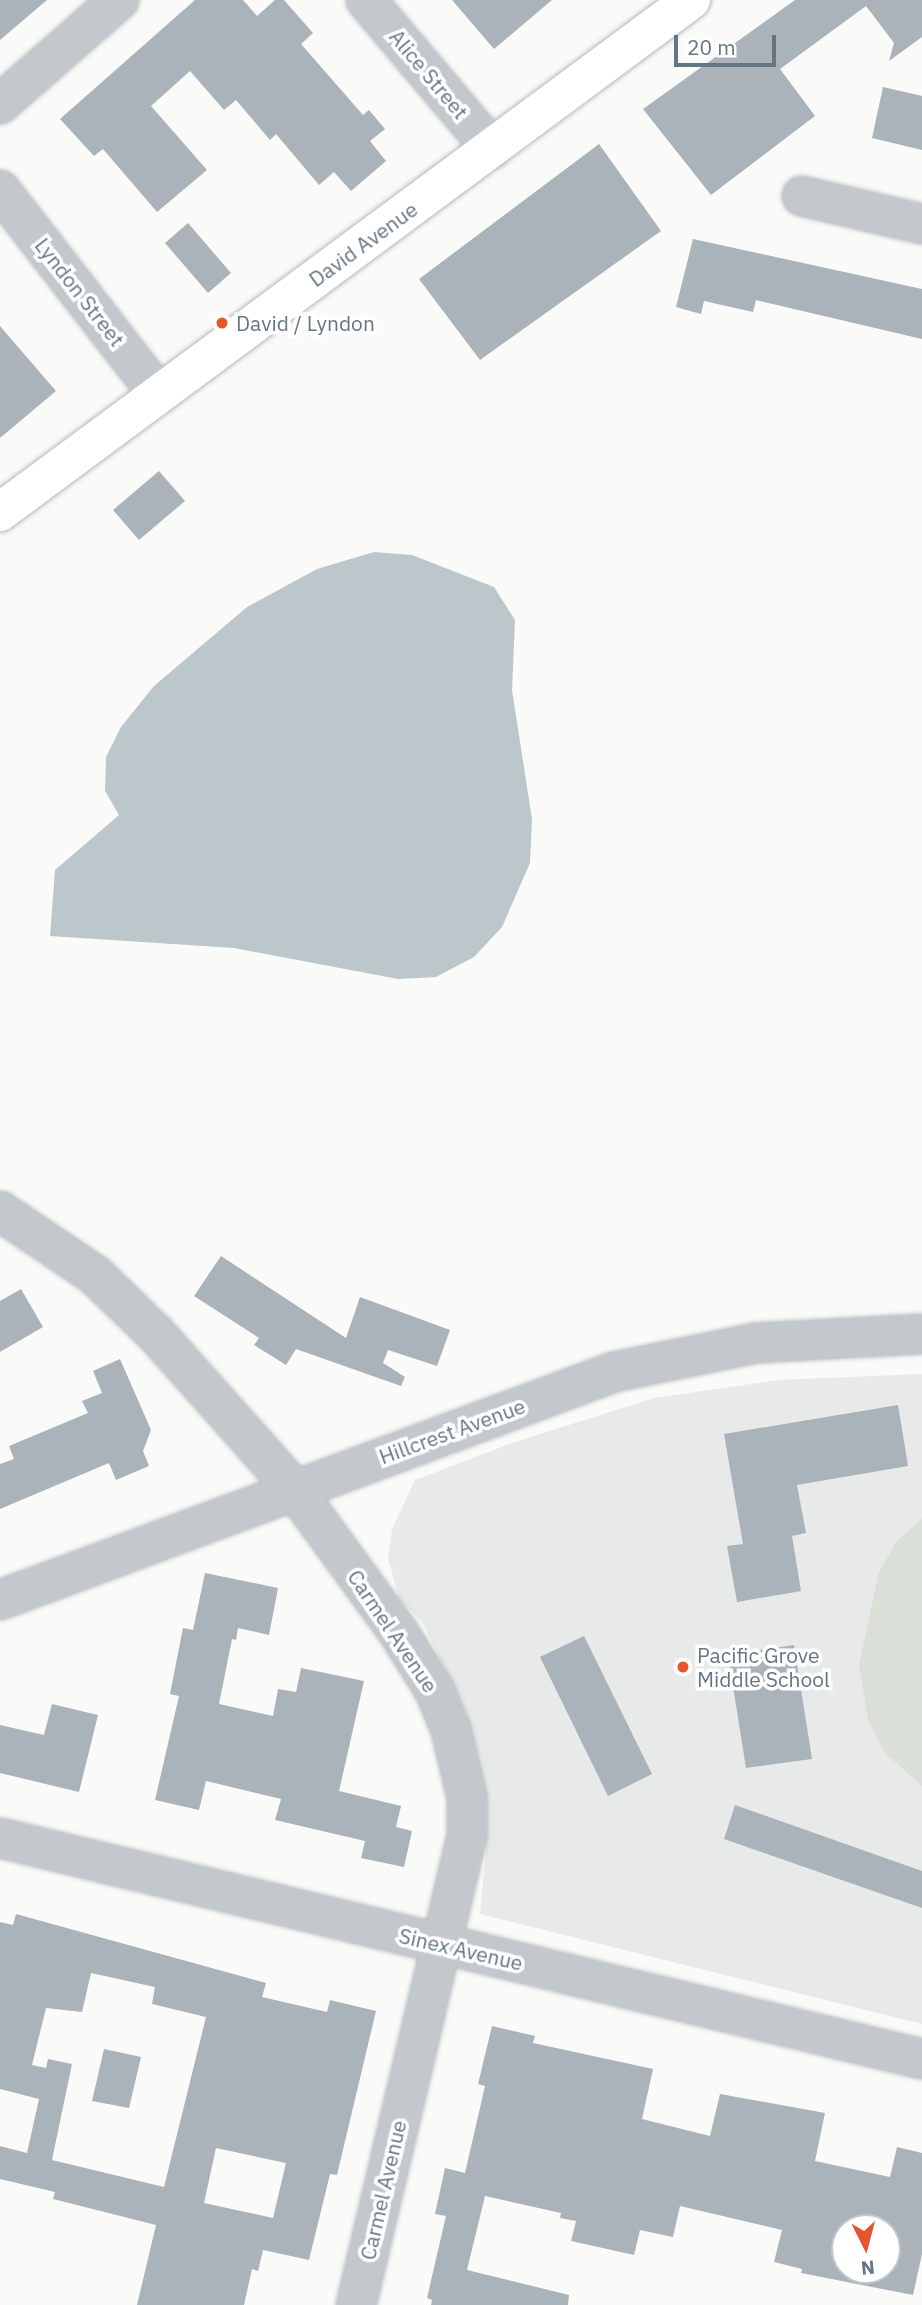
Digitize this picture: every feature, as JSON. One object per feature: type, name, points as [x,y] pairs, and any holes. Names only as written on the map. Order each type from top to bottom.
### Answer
[{"type":"main road","name":"David Avenue","points":[[0,512],[691,0]]},
{"type":"street","points":[[0,104],[120,0]]},
{"type":"street","name":"Alice Street","points":[[366,0],[492,149]]},
{"type":"street","name":"Lyndon Street","points":[[0,190],[159,395]]},
{"type":"street","points":[[802,195],[922,224]]},
{"type":"street","name":"Carmel Avenue","points":[[0,1211],[95,1275],[157,1335],[293,1489],[399,1633],[435,1691],[451,1730],[467,1797],[467,1836],[356,2305]]},
{"type":"street","name":"Hillcrest Avenue","points":[[0,1600],[614,1372],[755,1343],[922,1334]]},
{"type":"street","name":"Sinex Avenue","points":[[0,1838],[922,2059]]},
{"type":"shaded area","points":[[374,552],[412,555],[494,587],[515,620],[512,690],[532,819],[530,863],[502,927],[474,957],[436,977],[398,979],[234,948],[50,936],[55,870],[119,815],[105,791],[106,757],[121,727],[154,686],[247,607],[317,569]]},
{"type":"shaded area","name":"Pacific Grove Middle School","points":[[922,1374],[922,2024],[480,1914],[486,1850],[480,1766],[465,1711],[423,1623],[399,1599],[388,1558],[392,1529],[415,1480],[512,1443],[654,1398],[778,1380]]},
{"type":"shaded area","points":[[922,1519],[922,1786],[884,1752],[868,1719],[859,1665],[879,1572],[897,1541]]},
{"type":"building","points":[[0,0],[47,0],[0,40]]},
{"type":"building","points":[[195,0],[243,0],[257,16],[275,0],[284,0],[313,33],[301,44],[363,115],[369,110],[385,129],[370,141],[386,161],[351,191],[334,172],[319,185],[276,134],[270,140],[236,100],[224,110],[190,71],[151,106],[207,170],[157,212],[103,149],[94,156],[60,119]]},
{"type":"building","points":[[452,0],[552,0],[494,49]]},
{"type":"building","points":[[795,0],[922,0],[922,37],[889,61],[894,43],[866,6],[780,69],[815,116],[711,195],[643,109]]},
{"type":"building","points":[[883,87],[922,96],[922,150],[872,138]]},
{"type":"building","points":[[599,144],[661,231],[480,360],[419,279]]},
{"type":"building","points":[[188,223],[231,273],[208,293],[165,243]]},
{"type":"building","points":[[693,239],[922,289],[922,339],[756,300],[753,312],[704,301],[701,314],[676,307]]},
{"type":"building","points":[[0,326],[56,391],[0,438]]},
{"type":"building","points":[[159,471],[185,501],[139,540],[113,510]]},
{"type":"building","points":[[221,1256],[346,1338],[360,1297],[450,1330],[437,1366],[388,1350],[383,1363],[405,1377],[401,1386],[296,1349],[286,1365],[254,1345],[259,1338],[194,1296]]},
{"type":"building","points":[[21,1289],[43,1327],[0,1352],[0,1301]]},
{"type":"building","points":[[120,1359],[151,1430],[143,1451],[149,1466],[116,1480],[109,1463],[0,1509],[0,1464],[14,1459],[9,1446],[88,1413],[82,1401],[102,1393],[93,1371]]},
{"type":"building","points":[[898,1405],[908,1466],[797,1485],[806,1533],[792,1536],[801,1591],[737,1602],[727,1546],[743,1544],[724,1434]]},
{"type":"building","points":[[205,1573],[278,1588],[269,1635],[238,1628],[236,1640],[232,1639],[219,1704],[273,1716],[278,1689],[296,1692],[301,1668],[364,1681],[339,1791],[401,1806],[396,1827],[412,1831],[404,1867],[361,1858],[365,1841],[275,1820],[281,1799],[206,1781],[199,1810],[155,1800],[179,1696],[170,1694],[183,1628],[193,1630]]},
{"type":"building","points":[[584,1636],[652,1774],[608,1796],[540,1657]]},
{"type":"building","points":[[794,1645],[812,1759],[746,1768],[728,1655]]},
{"type":"building","points":[[52,1704],[98,1715],[79,1792],[0,1773],[0,1725],[44,1735]]},
{"type":"building","points":[[735,1805],[922,1871],[922,1908],[724,1839]]},
{"type":"building","points":[[16,1914],[266,1983],[262,1997],[327,2012],[330,2000],[376,2011],[337,2175],[330,2174],[309,2260],[263,2250],[258,2271],[252,2269],[244,2305],[137,2305],[156,2225],[53,2199],[55,2192],[0,2179],[0,2146],[27,2153],[39,2099],[0,2089],[0,1922],[13,1925]],"holes":[[[91,1973],[155,1987],[152,2004],[206,2017],[164,2187],[52,2160],[72,2064],[48,2059],[46,2068],[32,2065],[46,2008],[82,2012]],[[216,2148],[286,2163],[273,2218],[204,2203]]]},
{"type":"building","points":[[492,2026],[535,2036],[533,2043],[653,2069],[642,2119],[710,2136],[720,2094],[825,2113],[815,2161],[890,2177],[897,2147],[922,2153],[922,2254],[913,2295],[857,2284],[901,2284],[901,2214],[831,2214],[831,2279],[801,2273],[802,2269],[774,2262],[782,2230],[680,2206],[673,2237],[640,2230],[634,2255],[571,2241],[576,2221],[560,2218],[561,2213],[485,2196],[467,2270],[569,2295],[568,2305],[431,2305],[432,2300],[427,2298],[446,2216],[435,2214],[445,2168],[465,2173],[485,2086],[478,2084]]},
{"type":"building","points":[[104,2049],[141,2057],[129,2108],[92,2101]]},
{"type":"place","name":"David / Lyndon","points":[[222,323]]},
{"type":"place","name":"Pacific Grove Middle School","points":[[683,1667]]}]
